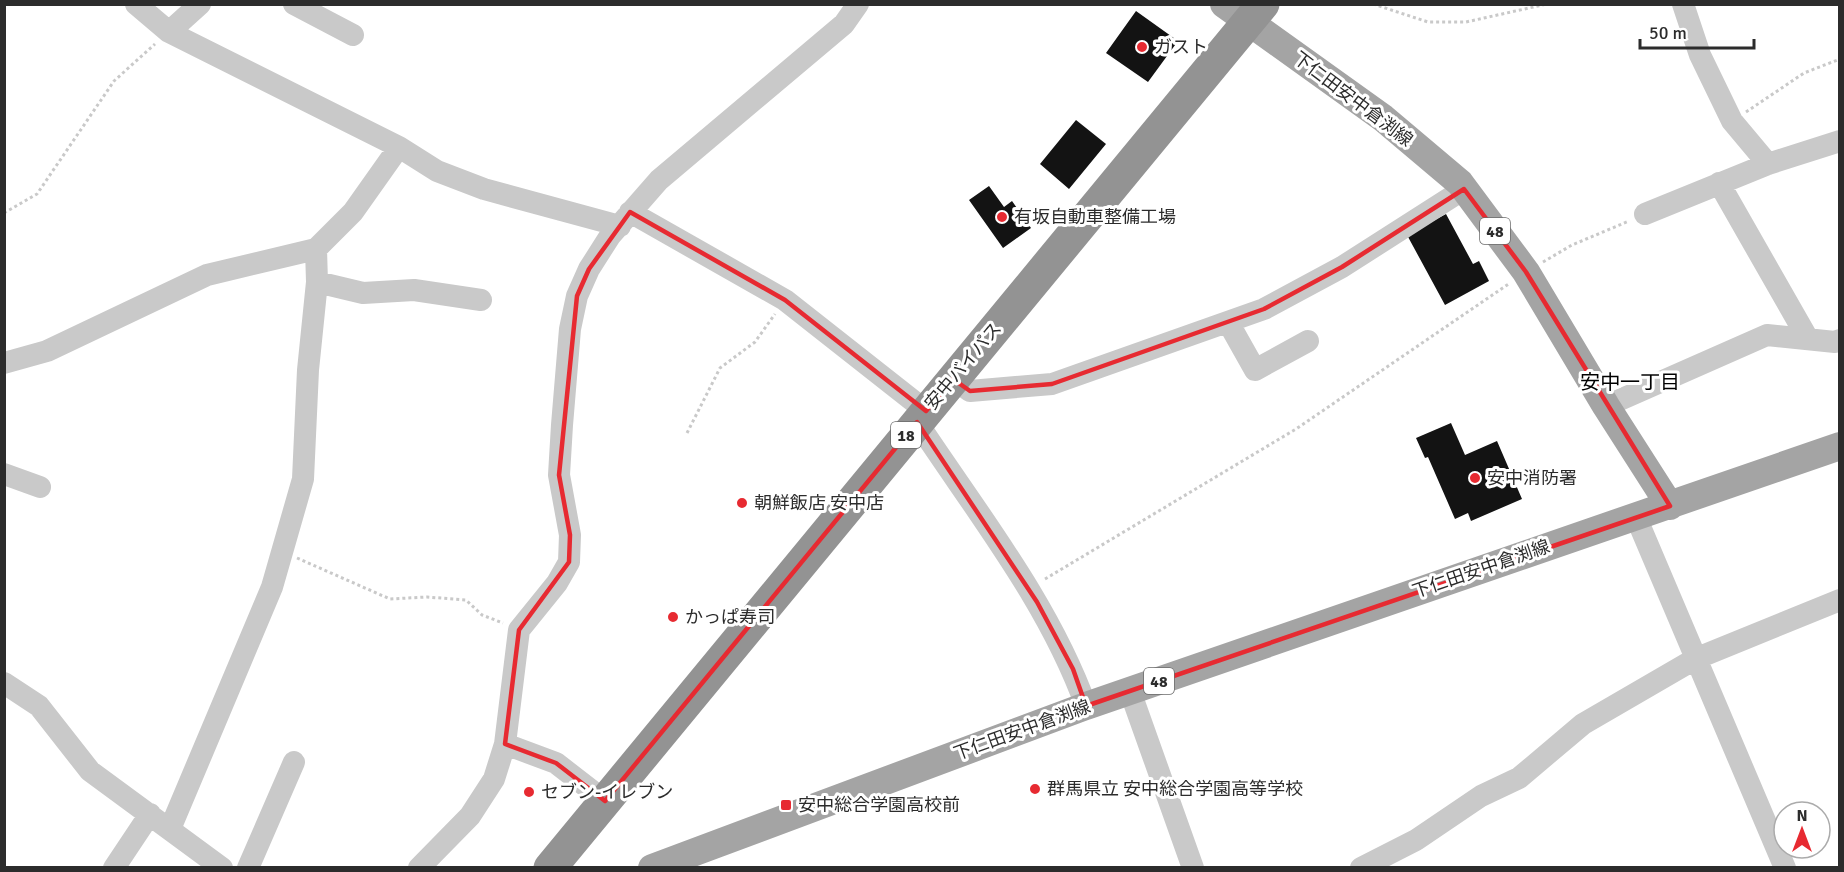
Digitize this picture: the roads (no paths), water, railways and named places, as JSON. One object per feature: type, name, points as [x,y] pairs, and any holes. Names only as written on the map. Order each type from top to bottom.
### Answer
[{"type":"highway","name":"安中バイパス","points":[[550,867],[953,379],[1245,11]]},
{"type":"main road","name":"下仁田安中倉渕線","points":[[652,867],[1086,706],[1670,506],[1605,406],[1526,272],[1464,189],[1383,118],[1245,11]]},
{"type":"main road","points":[[1670,506],[1839,446]]},
{"type":"street","points":[[136,4],[168,32],[399,147],[437,171],[484,189],[625,219],[699,249],[786,300],[922,417],[1028,590],[1073,669],[1086,706]]},
{"type":"street","points":[[168,32],[200,4]]},
{"type":"street","points":[[294,4],[353,35]]},
{"type":"street","points":[[418,867],[470,816],[494,779],[505,744],[519,630],[557,584],[569,562],[570,535],[559,475],[570,329],[577,296],[589,269],[625,219],[658,180],[844,24],[858,4]]},
{"type":"street","points":[[1683,4],[1700,55],[1732,121],[1768,165]]},
{"type":"street","points":[[1645,214],[1719,183],[1839,141]]},
{"type":"street","points":[[4,363],[47,351],[207,275],[316,249],[353,212],[399,147]]},
{"type":"street","points":[[1719,183],[1808,339]]},
{"type":"street","points":[[953,379],[970,391],[1052,384],[1264,309],[1342,267],[1464,189]]},
{"type":"street","points":[[170,829],[272,587],[303,479],[308,370],[317,282],[316,249]]},
{"type":"street","points":[[317,282],[363,293],[414,290],[481,300]]},
{"type":"street","points":[[1228,322],[1255,370],[1308,341]]},
{"type":"street","points":[[1605,406],[1767,335],[1835,342],[1839,340]]},
{"type":"street","points":[[4,474],[40,487]]},
{"type":"street","points":[[1636,517],[1785,867]]},
{"type":"street","points":[[1361,867],[1416,840],[1481,796],[1519,778],[1583,724],[1695,659],[1839,600]]},
{"type":"street","points":[[4,683],[39,706],[90,771],[222,867]]},
{"type":"street","points":[[1130,691],[1193,867]]},
{"type":"street","points":[[505,744],[556,763],[606,801]]},
{"type":"street","points":[[248,867],[294,762]]},
{"type":"street","points":[[114,867],[150,814]]},
{"type":"place","name":"ガスト","points":[[1142,47]]},
{"type":"place","name":"有坂自動車整備工場","points":[[1002,217]]},
{"type":"place","name":"安中消防署","points":[[1475,478]]},
{"type":"place","name":"朝鮮飯店 安中店","points":[[742,503]]},
{"type":"place","name":"かっぱ寿司","points":[[673,617]]},
{"type":"place","name":"群馬県立 安中総合学園高等学校","points":[[1035,789]]},
{"type":"place","name":"セブン-イレブン","points":[[529,792]]},
{"type":"place","name":"安中総合学園高校前","points":[[786,805]]},
{"type":"district","name":"安中一丁目","points":[[1630,382]]}]
